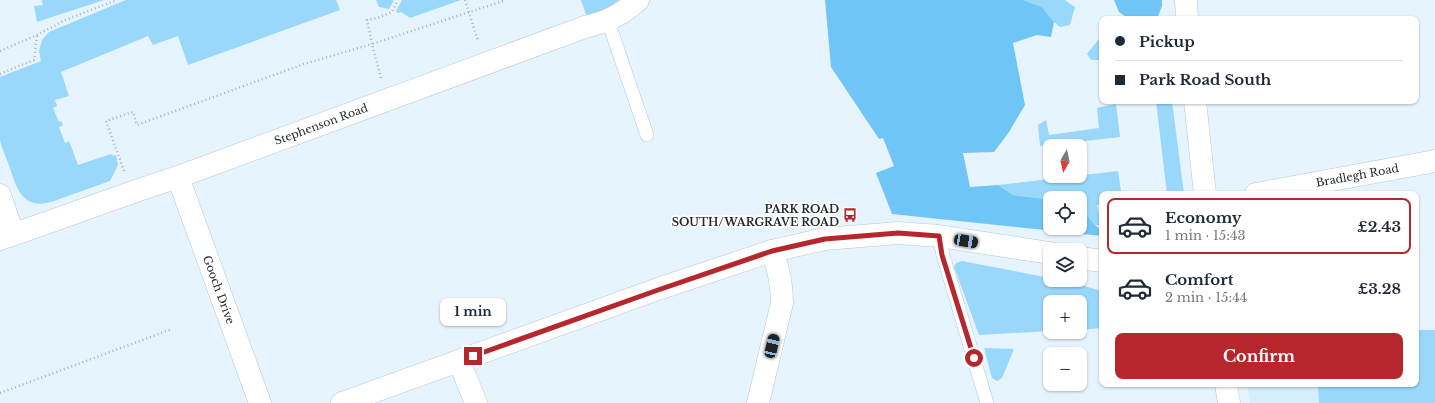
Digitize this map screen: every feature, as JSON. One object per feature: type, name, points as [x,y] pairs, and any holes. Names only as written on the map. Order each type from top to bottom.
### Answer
[{"type":"street","name":"Stephenson Road","points":[[6,237],[131,192],[178,177],[585,27],[608,21],[627,11],[638,0]]},
{"type":"street","points":[[1186,0],[1187,16]]},
{"type":"street","points":[[1195,104],[1206,191]]},
{"type":"street","name":"Bradlegh Road","points":[[1272,191],[1435,161]]},
{"type":"street","name":"Gooch Drive","points":[[178,177],[260,403]]},
{"type":"street","points":[[0,195],[6,237]]},
{"type":"street","points":[[342,403],[658,290],[772,251],[825,239],[898,233],[939,236],[1043,252]]},
{"type":"street","points":[[758,403],[782,303],[782,288],[778,267],[772,251]]},
{"type":"street","points":[[1087,259],[1099,261]]},
{"type":"street","points":[[459,361],[476,403]]},
{"type":"street","points":[[1226,387],[1228,403]]},
{"type":"lane","points":[[608,21],[647,135]]},
{"type":"lane","points":[[939,236],[942,255],[987,403]]},
{"type":"path","points":[[0,51],[36,36],[65,20],[117,0]]},
{"type":"path","points":[[383,85],[367,20],[392,12],[398,0]]},
{"type":"path","points":[[465,0],[479,42]]},
{"type":"path","points":[[131,192],[106,121],[133,112],[137,126],[304,64],[372,44],[506,0]]},
{"type":"path","points":[[0,74],[34,60],[36,36]]},
{"type":"path","points":[[0,393],[172,329]]},
{"type":"shaded area","points":[[42,0],[104,0],[37,22],[34,6],[43,5]]},
{"type":"shaded area","points":[[126,0],[336,0],[340,10],[188,65],[178,36],[153,45],[148,36],[61,72],[69,96],[55,100],[57,106],[53,108],[59,122],[61,121],[63,125],[59,127],[65,143],[69,141],[78,165],[111,154],[113,156],[116,155],[118,165],[110,181],[51,202],[41,204],[33,203],[22,195],[14,181],[2,149],[0,139],[0,77],[41,61],[39,51],[42,40],[49,32]]},
{"type":"shaded area","points":[[376,0],[394,0],[389,9],[379,7]]},
{"type":"shaded area","points":[[402,0],[461,0],[410,18],[401,12],[397,13],[396,11]]},
{"type":"shaded area","points":[[581,0],[619,0],[605,10],[587,17]]},
{"type":"shaded area","points":[[825,0],[1023,0],[1042,7],[1054,22],[1051,37],[1037,35],[1013,43],[1025,105],[1009,132],[994,152],[963,153],[970,187],[998,185],[1013,195],[1043,199],[1043,230],[892,214],[876,173],[894,166],[883,138],[879,139],[831,67]]},
{"type":"shaded area","points":[[1023,0],[1065,0],[1075,7],[1070,25],[1060,27],[1042,7]]},
{"type":"shaded area","points":[[1114,0],[1162,0],[1162,6],[1158,16],[1125,16],[1119,12]]},
{"type":"shaded area","points":[[1099,39],[1099,60],[1091,60],[1087,54]]},
{"type":"shaded area","points":[[1116,104],[1120,137],[1087,141],[1087,139],[1043,139],[1043,146],[1040,146],[1038,125],[1046,120],[1049,135],[1099,128],[1097,108]]},
{"type":"shaded area","points":[[1156,104],[1172,104],[1184,191],[1167,191]]},
{"type":"shaded area","points":[[1118,171],[1121,191],[1099,191],[1099,205],[1097,205],[1099,225],[1096,225],[1087,216],[1087,191],[1043,191],[1043,199],[1013,195],[998,185],[1043,180],[1043,183],[1087,183],[1087,175]]},
{"type":"shaded area","points":[[1087,216],[1099,229],[1099,236],[1087,234]]},
{"type":"shaded area","points":[[962,261],[1043,277],[1043,287],[1087,287],[1099,290],[1099,328],[1087,329],[1087,295],[1043,295],[1043,331],[979,335],[954,267],[956,263]]},
{"type":"shaded area","points":[[1419,330],[1435,330],[1435,403],[1250,403],[1247,387],[1419,387]]},
{"type":"shaded area","points":[[1419,330],[1435,330],[1435,403],[1319,403],[1318,387],[1419,387]]},
{"type":"shaded area","points":[[984,348],[1014,349],[1002,378],[997,381],[992,378]]},
{"type":"place","name":"PARK ROAD SOUTH/WARGRAVE ROAD","points":[[850,215]]},
{"type":"route","points":[[473,356],[772,251],[825,239],[898,233],[939,236],[942,255],[974,358]]}]
